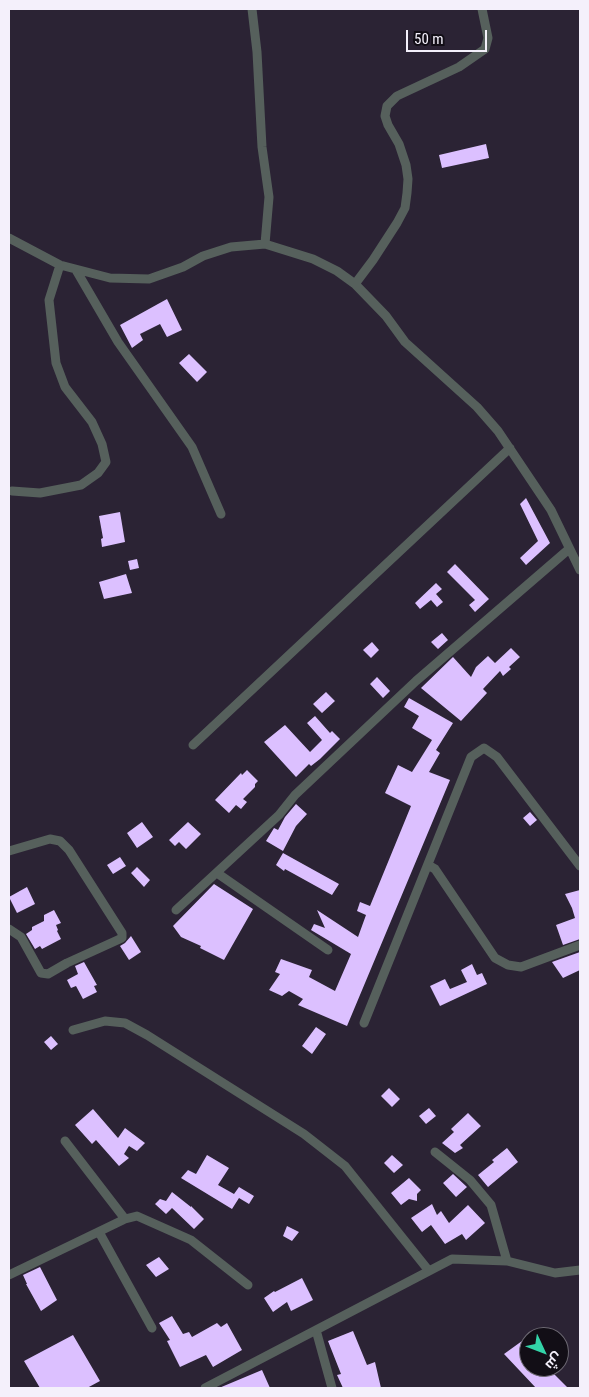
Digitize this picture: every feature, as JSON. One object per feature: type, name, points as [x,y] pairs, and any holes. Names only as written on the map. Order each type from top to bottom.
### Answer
[{"type":"street","points":[[252,9],[257,52],[262,147],[269,197],[265,244]]},
{"type":"street","points":[[355,284],[398,223],[405,208],[408,179],[406,164],[385,116],[387,106],[397,96],[459,67],[485,49],[488,38],[482,9]]},
{"type":"street","points":[[9,238],[60,265],[110,278],[149,279],[183,267],[203,256],[231,247],[265,244],[313,260],[337,271],[355,284],[386,316],[405,342],[477,407],[498,431],[551,510],[580,570]]},
{"type":"street","points":[[12,491],[40,493],[81,485],[98,472],[106,462],[102,444],[92,422],[65,387],[56,363],[49,300],[60,265]]},
{"type":"street","points":[[76,270],[118,342],[192,447],[221,514]]},
{"type":"street","points":[[193,745],[510,448]]},
{"type":"street","points":[[176,910],[279,815],[296,795],[416,681],[569,548]]},
{"type":"street","points":[[364,1023],[471,757],[484,748],[497,757],[580,866]]},
{"type":"street","points":[[9,851],[50,839],[60,841],[69,850],[122,933],[122,938],[67,963],[48,974],[41,974],[22,937],[9,929]]},
{"type":"street","points":[[428,865],[434,870],[495,958],[508,965],[521,967],[580,945]]},
{"type":"street","points":[[217,872],[328,950]]},
{"type":"street","points":[[73,1030],[105,1020],[125,1023],[304,1134],[345,1166],[429,1271]]},
{"type":"street","points":[[65,1141],[125,1219]]},
{"type":"street","points":[[435,1152],[470,1180],[491,1205],[507,1261]]},
{"type":"street","points":[[9,1275],[125,1219],[137,1216],[191,1240],[248,1285]]},
{"type":"street","points":[[98,1232],[152,1328]]},
{"type":"street","points":[[205,1388],[452,1259],[507,1261],[555,1273],[580,1270]]},
{"type":"street","points":[[316,1330],[332,1388]]},
{"type":"building","points":[[486,144],[489,158],[442,168],[439,155]]},
{"type":"building","points":[[167,299],[182,330],[167,337],[160,324],[140,334],[143,340],[132,348],[120,325]]},
{"type":"building","points":[[189,354],[207,372],[197,382],[179,363]]},
{"type":"building","points":[[526,498],[550,543],[526,565],[520,558],[538,541],[520,504]]},
{"type":"building","points":[[120,512],[125,542],[102,547],[101,539],[103,538],[99,516]]},
{"type":"building","points":[[137,559],[139,568],[130,570],[128,561]]},
{"type":"building","points":[[455,564],[489,599],[475,612],[469,605],[475,600],[447,572]]},
{"type":"building","points":[[126,574],[132,593],[104,599],[99,582]]},
{"type":"building","points":[[436,583],[442,589],[436,594],[443,602],[437,607],[431,600],[420,609],[415,603]]},
{"type":"building","points":[[442,633],[448,640],[438,649],[431,642]]},
{"type":"building","points":[[372,642],[379,650],[371,658],[363,650]]},
{"type":"building","points":[[511,648],[520,657],[509,667],[511,669],[503,676],[500,671],[483,689],[487,693],[461,721],[421,688],[453,657],[471,677],[476,667],[488,656],[495,663]]},
{"type":"building","points":[[377,677],[390,691],[383,698],[370,684]]},
{"type":"building","points":[[326,692],[335,701],[322,713],[313,704]]},
{"type":"building","points":[[409,698],[453,723],[436,750],[440,753],[429,772],[450,780],[347,1026],[298,1005],[303,999],[289,991],[282,996],[269,990],[280,974],[275,972],[281,959],[312,970],[309,977],[335,991],[351,954],[311,930],[314,924],[325,928],[317,910],[358,937],[366,915],[357,911],[360,902],[370,906],[411,806],[385,793],[398,765],[412,772],[432,740],[412,728],[419,716],[404,707]]},
{"type":"building","points":[[315,716],[330,733],[332,731],[340,739],[320,759],[311,766],[309,764],[296,777],[264,742],[285,725],[310,752],[322,740],[307,723]]},
{"type":"building","points":[[247,770],[258,781],[255,787],[243,799],[247,802],[241,809],[236,805],[229,813],[215,800],[241,773],[242,775]]},
{"type":"building","points":[[296,804],[307,814],[296,826],[283,851],[266,841],[274,828],[278,830],[285,817]]},
{"type":"building","points":[[530,812],[537,820],[530,826],[523,818]]},
{"type":"building","points":[[142,822],[153,837],[137,848],[127,833]]},
{"type":"building","points":[[188,822],[201,834],[186,849],[179,842],[175,846],[169,840]]},
{"type":"building","points":[[283,853],[339,884],[332,895],[285,869],[284,871],[276,865]]},
{"type":"building","points":[[120,857],[126,866],[113,874],[107,865]]},
{"type":"building","points":[[137,867],[150,880],[144,887],[131,873]]},
{"type":"building","points":[[214,884],[253,909],[224,960],[181,937],[173,926]]},
{"type":"building","points":[[27,887],[35,904],[17,913],[9,897]]},
{"type":"building","points":[[580,890],[580,939],[563,945],[556,925],[575,918],[565,894]]},
{"type":"building","points":[[54,910],[61,923],[56,925],[61,939],[42,949],[40,946],[35,949],[26,934],[32,930],[32,927],[44,921],[44,915]]},
{"type":"building","points":[[131,936],[141,952],[129,960],[120,946]]},
{"type":"building","points":[[580,952],[580,970],[563,978],[552,962]]},
{"type":"building","points":[[84,962],[97,985],[94,986],[97,992],[83,999],[76,986],[71,988],[67,980],[78,974],[75,966]]},
{"type":"building","points":[[472,964],[477,975],[482,973],[487,984],[440,1006],[430,986],[445,979],[450,989],[467,982],[461,970]]},
{"type":"building","points":[[316,1027],[326,1034],[312,1054],[302,1046]]},
{"type":"building","points":[[51,1036],[58,1044],[51,1050],[44,1042]]},
{"type":"building","points":[[389,1088],[400,1099],[392,1107],[381,1096]]},
{"type":"building","points":[[429,1108],[436,1116],[426,1124],[419,1116]]},
{"type":"building","points":[[93,1109],[118,1138],[125,1128],[145,1143],[137,1151],[129,1146],[124,1154],[129,1158],[119,1166],[96,1140],[92,1144],[75,1125]]},
{"type":"building","points":[[468,1113],[481,1126],[460,1145],[463,1148],[455,1153],[442,1143],[454,1132],[451,1129]]},
{"type":"building","points":[[507,1148],[518,1162],[488,1187],[478,1175]]},
{"type":"building","points":[[207,1155],[229,1168],[218,1185],[234,1194],[239,1187],[254,1196],[249,1204],[239,1198],[232,1209],[181,1178],[188,1170],[196,1174]]},
{"type":"building","points":[[392,1155],[403,1165],[394,1173],[384,1163]]},
{"type":"building","points":[[453,1174],[467,1187],[456,1197],[443,1183]]},
{"type":"building","points":[[409,1178],[421,1190],[417,1194],[417,1201],[409,1199],[401,1205],[391,1193]]},
{"type":"building","points":[[172,1192],[191,1206],[204,1219],[194,1229],[172,1208],[166,1214],[155,1204],[160,1199],[166,1201]]},
{"type":"building","points":[[432,1204],[437,1215],[441,1211],[449,1223],[468,1205],[485,1223],[466,1240],[462,1234],[445,1244],[431,1225],[422,1232],[411,1218]]},
{"type":"building","points":[[287,1226],[299,1232],[292,1241],[283,1236]]},
{"type":"building","points":[[159,1257],[169,1269],[156,1277],[146,1265]]},
{"type":"building","points":[[40,1267],[57,1300],[41,1311],[23,1275]]},
{"type":"building","points":[[302,1278],[313,1300],[291,1311],[287,1302],[273,1312],[264,1298],[274,1291]]},
{"type":"building","points":[[172,1316],[183,1334],[189,1332],[192,1337],[217,1323],[221,1327],[227,1323],[242,1350],[213,1367],[206,1355],[180,1367],[167,1341],[170,1340],[159,1323]]},
{"type":"building","points":[[353,1331],[367,1365],[375,1362],[381,1388],[343,1388],[337,1375],[341,1374],[328,1341]]},
{"type":"building","points":[[73,1335],[100,1381],[87,1388],[40,1388],[24,1361]]},
{"type":"building","points":[[519,1343],[519,1370],[504,1354]]},
{"type":"building","points":[[262,1370],[270,1388],[219,1388]]},
{"type":"building","points":[[526,1377],[557,1377],[568,1388],[536,1388]]}]
